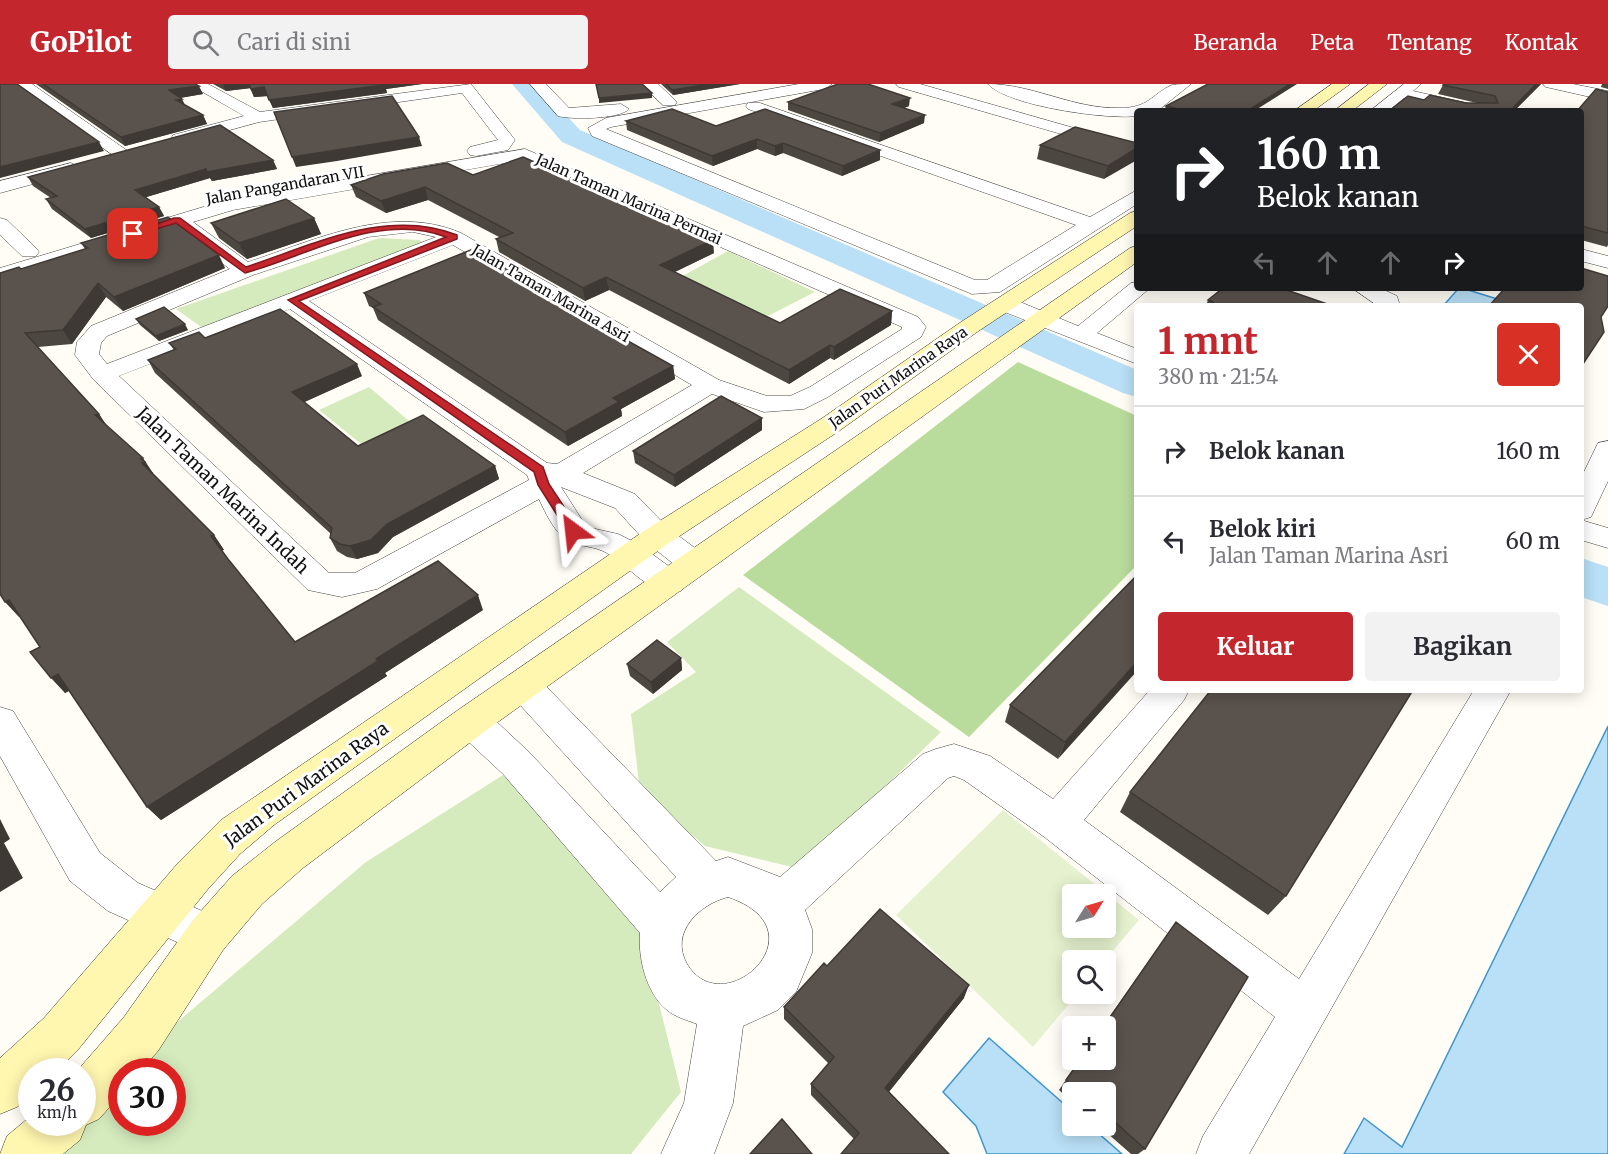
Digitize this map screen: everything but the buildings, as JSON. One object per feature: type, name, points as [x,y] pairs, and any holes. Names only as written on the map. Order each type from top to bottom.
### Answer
[{"type":"street","points":[[0,187],[128,153],[22,84]]},
{"type":"street","points":[[197,84],[258,117]]},
{"type":"street","points":[[538,84],[564,113],[584,114],[741,91],[824,84]]},
{"type":"street","points":[[649,84],[669,102]]},
{"type":"street","points":[[775,84],[606,123],[596,128],[598,132],[972,287],[992,286],[1094,225],[1134,198]]},
{"type":"street","points":[[904,84],[1134,150]]},
{"type":"street","points":[[963,84],[1007,100],[1134,137]]},
{"type":"street","points":[[996,84],[1085,110],[1120,114],[1134,112]]},
{"type":"street","points":[[1148,108],[1154,106],[1183,84]]},
{"type":"street","points":[[1306,108],[1342,84]]},
{"type":"street","points":[[1346,108],[1379,84]]},
{"type":"street","points":[[1551,84],[1608,96]]},
{"type":"street","points":[[168,142],[332,99],[465,86]]},
{"type":"street","name":"Jalan Pangandaran VII","points":[[0,261],[206,199],[505,145],[507,140],[465,86]]},
{"type":"street","points":[[1382,108],[1407,89],[1473,108]]},
{"type":"street","points":[[741,91],[1094,225]]},
{"type":"street","name":"Jalan Taman Marina Permai","points":[[0,276],[230,205],[525,154],[899,317],[914,327],[913,332],[819,392],[795,404],[764,404],[735,396],[710,385]]},
{"type":"street","name":"Jalan Puri Marina Raya","points":[[0,1090],[70,1023],[160,914],[223,844],[260,813],[645,545],[830,425],[977,322],[1134,219]]},
{"type":"street","points":[[177,220],[245,270]]},
{"type":"street","points":[[0,224],[29,252]]},
{"type":"street","name":"Jalan Taman Marina Asri","points":[[245,270],[366,231],[413,226],[435,229],[454,237],[710,385]]},
{"type":"street","points":[[102,374],[454,237]]},
{"type":"street","points":[[96,1086],[141,1034],[208,935],[247,890],[288,855],[471,721],[524,686],[1134,254]]},
{"type":"street","points":[[1584,256],[1608,262]]},
{"type":"street","points":[[1584,269],[1608,276]]},
{"type":"street","name":"Jalan Taman Marina Indah","points":[[245,270],[130,316],[99,331],[89,342],[87,355],[102,374],[319,582],[333,586],[346,587],[366,581],[710,385]]},
{"type":"street","points":[[1081,335],[1135,291]]},
{"type":"street","points":[[1369,291],[1389,303]]},
{"type":"street","points":[[292,300],[548,476],[625,501],[645,545],[683,573]]},
{"type":"street","points":[[977,322],[1016,339],[1081,335],[1134,356]]},
{"type":"street","points":[[977,322],[1016,339]]},
{"type":"street","points":[[1584,507],[1600,488],[1608,449]]},
{"type":"street","points":[[548,476],[555,498],[573,531],[588,538],[645,545]]},
{"type":"street","points":[[1584,531],[1608,538]]},
{"type":"street","points":[[524,686],[707,880]]},
{"type":"street","points":[[1057,823],[1168,693]]},
{"type":"street","points":[[1221,1154],[1491,693]]},
{"type":"street","points":[[471,721],[516,763],[663,927]]},
{"type":"street","points":[[0,722],[85,867],[123,897],[208,935]]},
{"type":"street","points":[[781,904],[936,765],[954,760],[977,768],[1057,823],[1304,1011]]},
{"type":"street","points":[[728,877],[748,880],[767,889],[781,904],[790,925],[791,947],[784,971],[768,990],[747,1003],[722,1008],[698,1003],[679,991],[665,972],[659,950],[663,927],[672,907],[688,891],[707,880],[728,877]]},
{"type":"street","points":[[686,1154],[696,1139],[707,1108],[722,1008]]},
{"type":"street","points":[[25,1154],[46,1136]]},
{"type":"green space","points":[[379,238],[419,240],[430,247],[204,329],[176,309]]},
{"type":"green space","points":[[728,251],[815,292],[766,317],[681,277]]},
{"type":"green space","points":[[1018,362],[1134,415],[1134,568],[969,737],[743,575]]},
{"type":"green space","points":[[369,387],[415,426],[366,448],[319,410]]},
{"type":"green space","points":[[739,587],[941,732],[800,869],[705,846],[640,792],[631,714],[696,672],[667,642]]},
{"type":"green space","points":[[503,775],[638,919],[681,1092],[631,1154],[31,1154],[60,1136],[96,1136],[96,1091],[108,1081],[108,1136],[186,1136],[186,1058],[135,1058],[366,862]]},
{"type":"green space","points":[[1003,810],[1094,884],[1062,884],[1062,938],[1116,938],[1116,901],[1139,920],[1114,950],[1062,950],[1062,1004],[1069,1004],[1033,1047],[896,915]]},
{"type":"water","points":[[1456,291],[1472,291],[1497,299],[1494,303],[1446,303]]},
{"type":"water","points":[[1608,726],[1608,1154],[1344,1154],[1364,1118],[1402,1147]]},
{"type":"water","points":[[989,1038],[1062,1102],[1062,1136],[1102,1136],[1122,1154],[987,1154],[976,1126],[943,1092]]},
{"type":"waterway","points":[[524,84],[571,136],[1134,384]]},
{"type":"waterway","points":[[1584,577],[1608,588]]},
{"type":"route","points":[[133,234],[177,220],[245,270],[366,231],[413,226],[435,229],[454,237],[292,300],[539,470],[543,485],[555,498],[573,531]]}]
